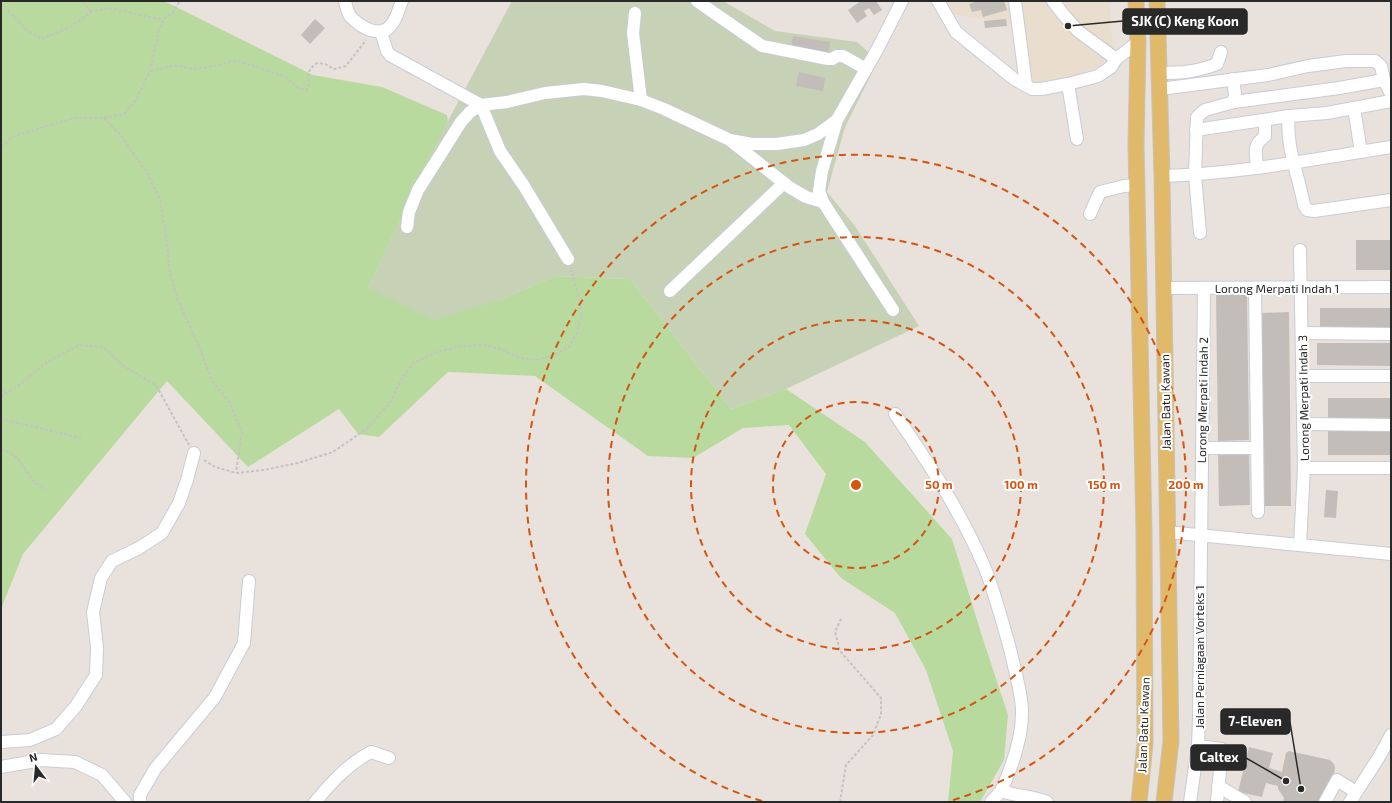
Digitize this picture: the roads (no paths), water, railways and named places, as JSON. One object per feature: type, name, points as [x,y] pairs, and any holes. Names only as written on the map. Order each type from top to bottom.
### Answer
[{"type":"main road","name":"Jalan Batu Kawan","points":[[1136,1],[1138,42],[1136,145],[1144,531],[1145,744],[1139,802]]},
{"type":"main road","name":"Jalan Batu Kawan","points":[[1157,1],[1162,176],[1171,742],[1164,802]]},
{"type":"main road","points":[[1145,744],[1148,797],[1150,802]]},
{"type":"street","points":[[345,1],[350,16],[361,25],[377,32],[386,30],[392,24],[402,1]]},
{"type":"street","points":[[698,1],[762,46],[828,60],[837,56],[843,56],[866,69]]},
{"type":"street","points":[[892,310],[823,202],[819,191],[821,177],[837,120],[902,1]]},
{"type":"street","points":[[938,1],[956,32],[1014,79],[1032,88],[1041,89],[1098,76],[1112,67],[1116,59],[1138,42]]},
{"type":"street","points":[[1015,1],[1026,85]]},
{"type":"street","points":[[1053,1],[1078,31],[1116,59]]},
{"type":"street","points":[[635,13],[633,33],[641,100]]},
{"type":"street","points":[[377,32],[390,55],[481,106],[500,151],[524,186],[568,259]]},
{"type":"street","points":[[1159,73],[1178,73],[1200,70],[1217,64],[1222,52]]},
{"type":"street","points":[[1160,89],[1268,75],[1308,66],[1346,61],[1375,61],[1381,66],[1384,80],[1391,94]]},
{"type":"street","points":[[1233,79],[1235,94],[1234,102]]},
{"type":"street","points":[[1200,233],[1195,175],[1196,130],[1197,117],[1205,110],[1234,102],[1339,88],[1384,80]]},
{"type":"street","points":[[1068,84],[1077,138]]},
{"type":"street","points":[[407,227],[408,212],[418,190],[461,122],[470,112],[481,106],[507,102],[544,93],[584,89],[602,91],[641,100],[664,108],[730,140],[784,183],[806,197],[823,202]]},
{"type":"street","points":[[1196,130],[1265,121],[1289,116],[1327,113],[1391,101]]},
{"type":"street","points":[[1354,108],[1361,152]]},
{"type":"street","points":[[1289,116],[1288,130],[1294,163],[1304,205],[1307,210],[1314,211],[1391,200]]},
{"type":"street","points":[[730,140],[752,144],[794,142],[818,134],[837,120]]},
{"type":"street","points":[[1257,167],[1256,147],[1258,142],[1265,136],[1265,121]]},
{"type":"street","points":[[1162,176],[1195,175],[1294,163],[1391,147]]},
{"type":"street","points":[[670,291],[784,183]]},
{"type":"street","points":[[1090,214],[1100,192],[1124,186],[1137,185]]},
{"type":"street","name":"Lorong Merpati Indah 3","points":[[1300,250],[1304,468],[1300,545]]},
{"type":"street","name":"Lorong Merpati Indah 1","points":[[1164,288],[1391,287]]},
{"type":"street","points":[[1255,288],[1258,512]]},
{"type":"street","name":"Lorong Merpati Indah 2","points":[[1200,535],[1204,289]]},
{"type":"street","points":[[1302,333],[1391,334]]},
{"type":"street","points":[[1302,376],[1391,376]]},
{"type":"street","points":[[895,414],[929,464],[967,529],[985,567],[1006,631],[1022,709],[1020,729],[1008,774],[1001,792],[991,802]]},
{"type":"street","points":[[1303,424],[1391,425]]},
{"type":"street","points":[[1202,448],[1257,448]]},
{"type":"street","points":[[1,742],[30,740],[56,729],[76,706],[96,675],[98,647],[93,612],[101,578],[112,561],[139,548],[162,533],[179,503],[194,453]]},
{"type":"street","points":[[1304,468],[1391,468]]},
{"type":"street","points":[[1167,532],[1391,554]]},
{"type":"street","name":"Jalan Perniagaan Vorteks 1","points":[[1190,802],[1198,746],[1200,535]]},
{"type":"street","points":[[140,802],[140,795],[155,769],[215,697],[244,643],[249,580]]},
{"type":"street","points":[[1325,802],[1337,780],[1353,797],[1379,757],[1391,734]]},
{"type":"street","points":[[1198,746],[1222,749],[1217,802]]},
{"type":"street","points":[[314,802],[329,785],[361,757],[371,752],[389,758]]},
{"type":"street","points":[[1,767],[41,760],[75,762],[102,775],[125,802]]},
{"type":"street","points":[[1218,786],[1245,802]]},
{"type":"street","points":[[1001,792],[1015,796],[1037,798],[1047,802]]},
{"type":"place","name":"SJK (C) Keng Koon","points":[[1068,26]]},
{"type":"place","name":"Caltex","points":[[1286,781]]},
{"type":"place","name":"7-Eleven","points":[[1301,789]]}]
